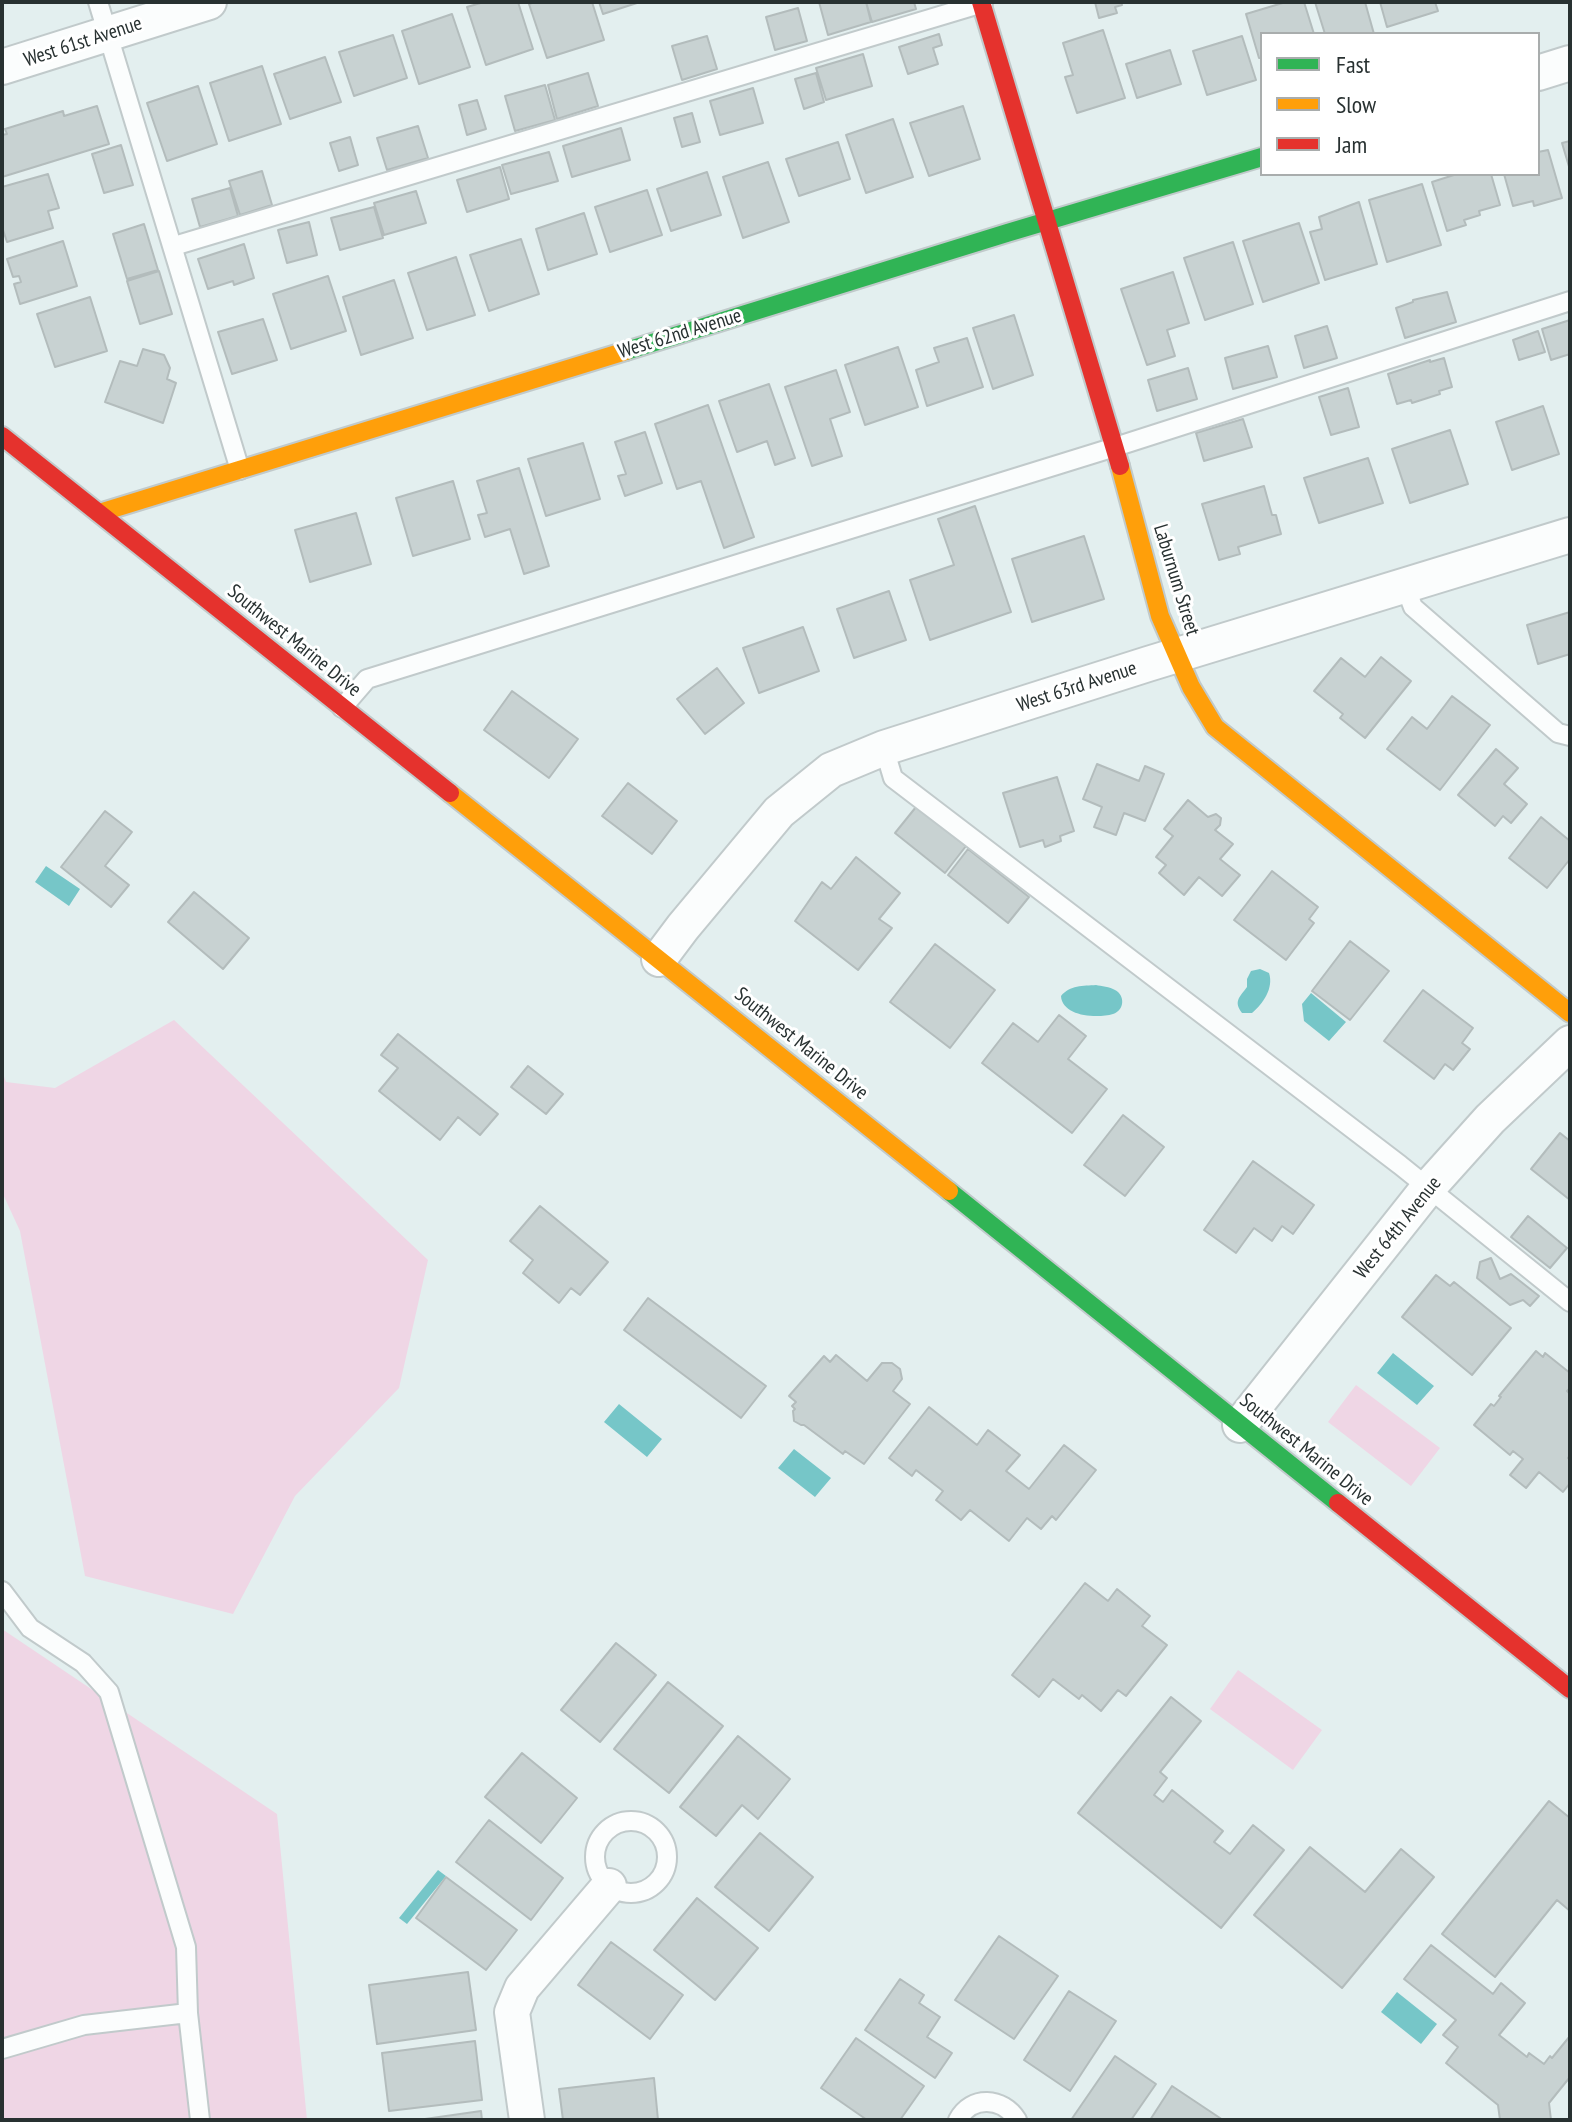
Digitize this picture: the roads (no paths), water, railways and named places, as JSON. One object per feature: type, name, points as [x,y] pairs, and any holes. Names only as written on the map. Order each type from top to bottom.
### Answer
[{"type":"street","name":"West 61st Avenue","points":[[2,67],[103,18],[209,2]]},
{"type":"street","name":"Laburnum Street","points":[[983,3],[1115,447],[1160,616],[1191,687],[1215,727],[1570,1013]]},
{"type":"street","points":[[1540,72],[1570,63]]},
{"type":"street","name":"West 62nd Avenue","points":[[99,513],[1260,158]]},
{"type":"street","name":"Southwest Marine Drive","points":[[2,436],[1570,1689]]},
{"type":"street","name":"West 63rd Avenue","points":[[659,959],[779,812],[831,770],[884,748],[1570,535]]},
{"type":"street","name":"West 64th Avenue","points":[[1240,1425],[1428,1188],[1490,1119],[1570,1043]]},
{"type":"street","points":[[527,2120],[512,2012],[522,1988],[609,1886]]},
{"type":"lane","points":[[174,246],[983,3]]},
{"type":"lane","points":[[103,18],[240,470]]},
{"type":"lane","points":[[342,708],[367,679],[1115,447],[1570,301]]},
{"type":"lane","points":[[1405,586],[1413,607],[1558,733],[1570,736]]},
{"type":"lane","points":[[884,748],[893,778],[1428,1188],[1570,1302]]},
{"type":"lane","points":[[2,1591],[30,1628],[83,1663],[109,1692],[186,1947],[188,2013],[200,2120]]},
{"type":"lane","points":[[2,2049],[84,2025],[188,2013]]},
{"type":"lane","points":[[958,2120],[968,2107],[989,2101],[1009,2109],[1017,2120]]},
{"type":"water","points":[[46,866],[80,889],[69,906],[35,882]]},
{"type":"water","points":[[1260,969],[1269,973],[1269,990],[1252,1013],[1242,1013],[1238,999],[1247,987],[1251,971]]},
{"type":"water","points":[[1096,985],[1111,988],[1121,995],[1122,1002],[1117,1012],[1098,1016],[1081,1014],[1073,1012],[1063,1003],[1061,996],[1068,990]]},
{"type":"water","points":[[1311,993],[1346,1022],[1329,1041],[1304,1021],[1302,1004]]},
{"type":"water","points":[[1393,1353],[1434,1386],[1417,1405],[1377,1373]]},
{"type":"water","points":[[619,1404],[662,1439],[647,1457],[604,1422]]},
{"type":"water","points":[[794,1449],[831,1478],[815,1497],[778,1468]]},
{"type":"water","points":[[438,1870],[446,1876],[407,1924],[399,1918]]},
{"type":"water","points":[[1397,1992],[1437,2024],[1421,2044],[1381,2012]]}]
